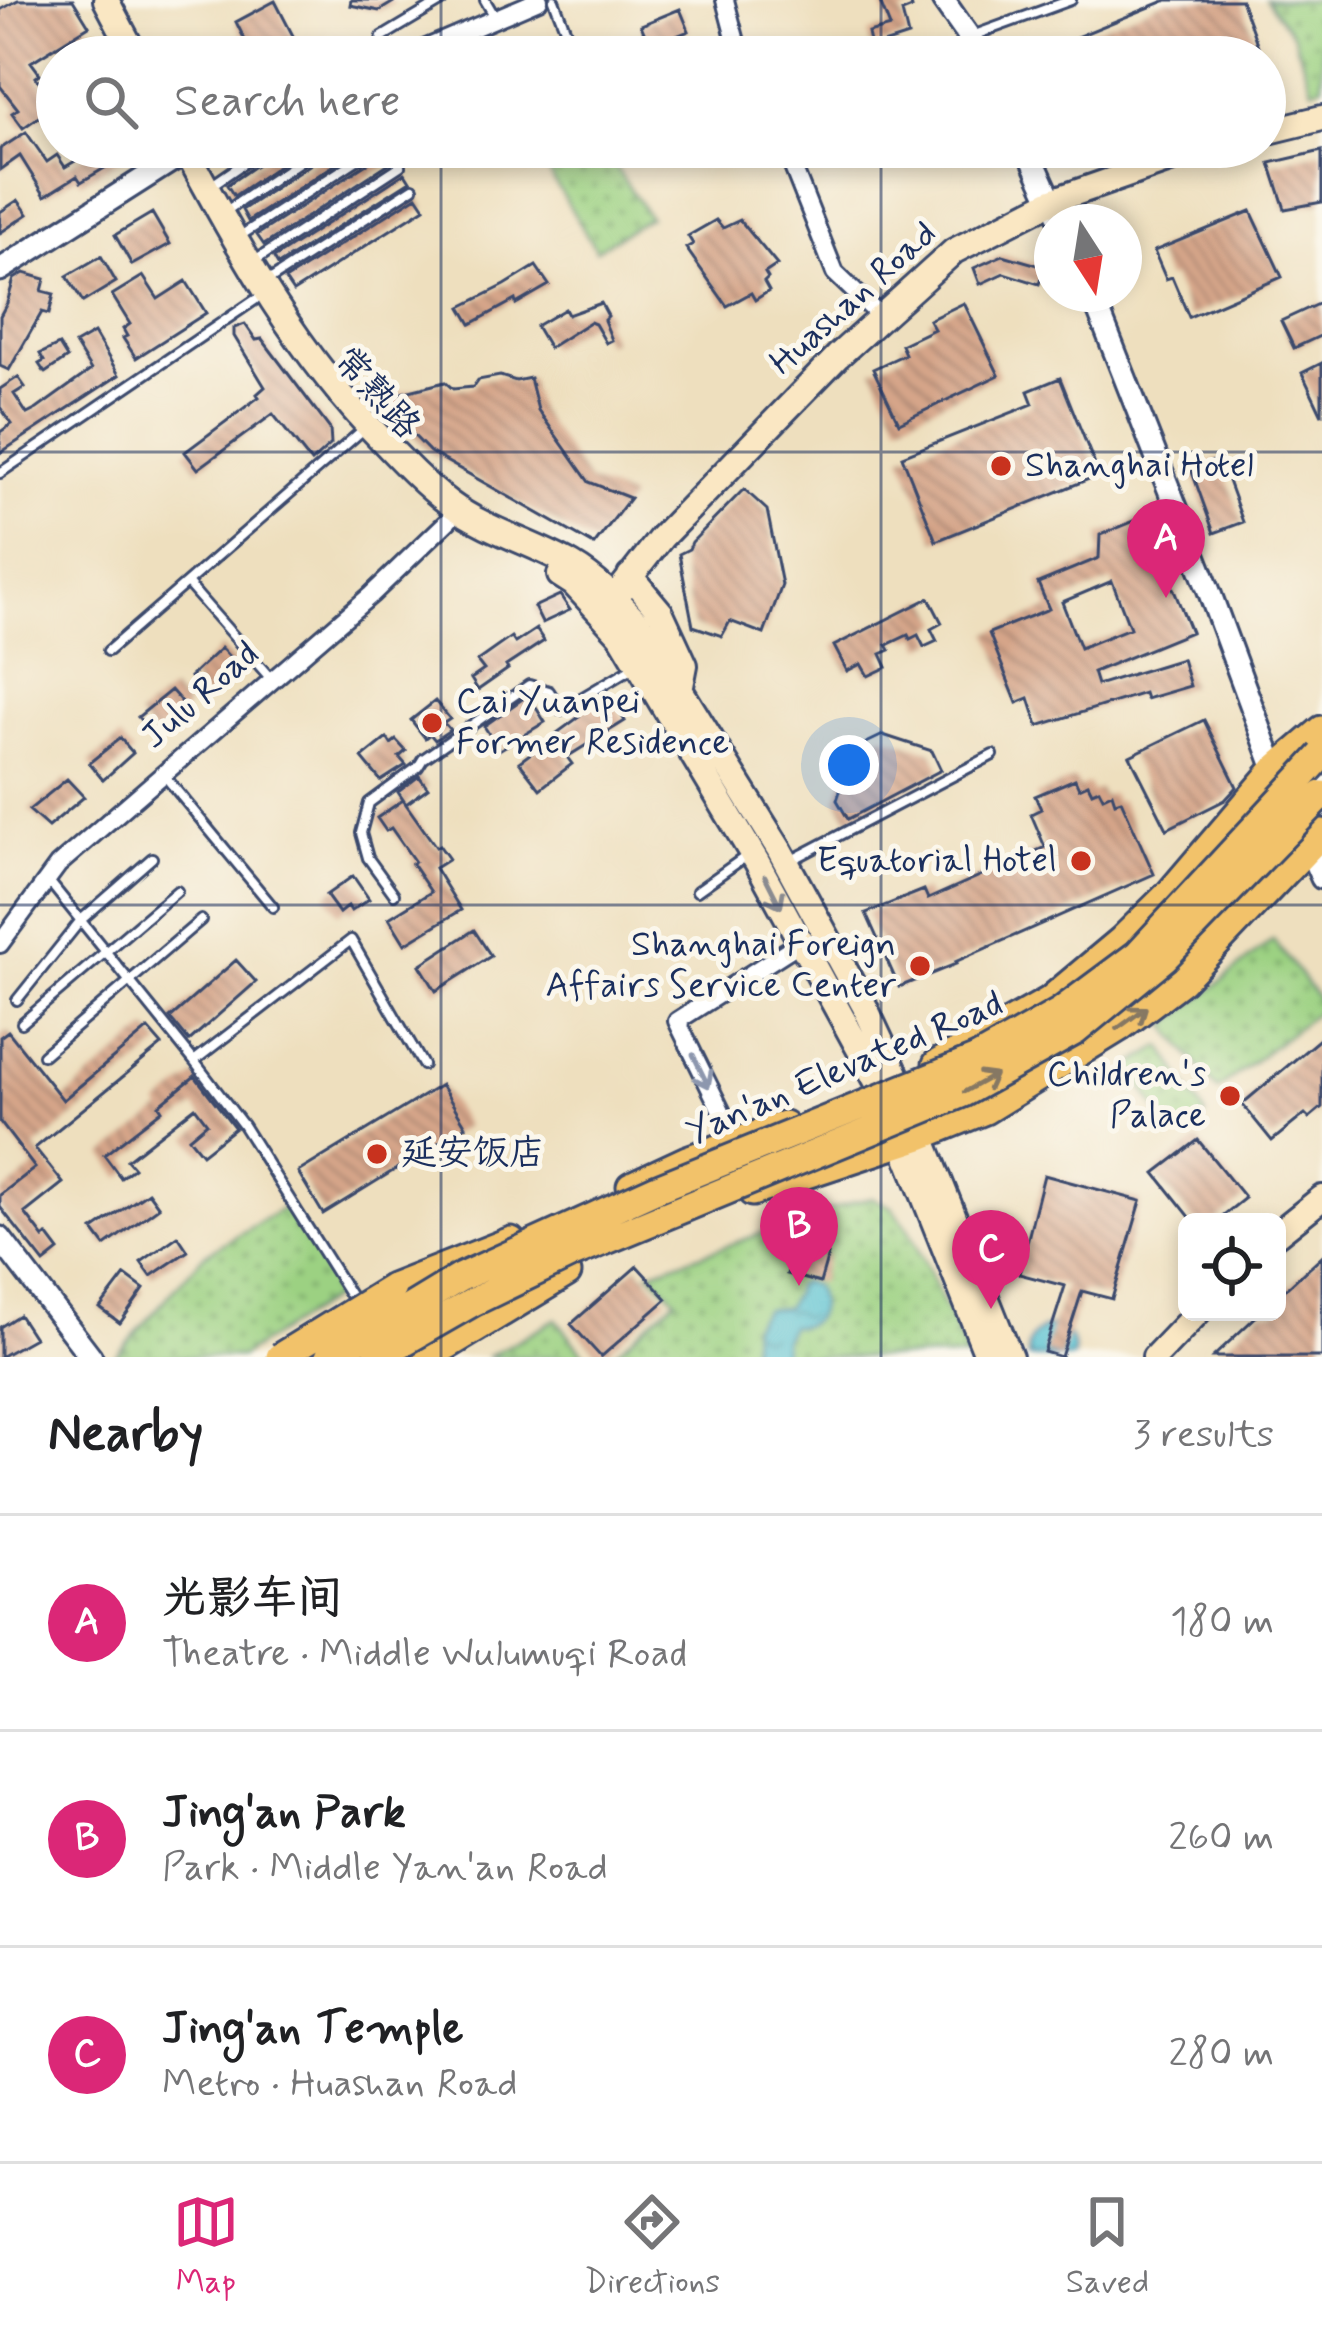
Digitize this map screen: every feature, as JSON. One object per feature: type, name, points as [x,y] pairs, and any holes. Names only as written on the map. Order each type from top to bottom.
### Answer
[{"type":"main road","points":[[104,4],[115,36]]},
{"type":"main road","points":[[104,4],[123,36]]},
{"type":"main road","points":[[1286,127],[1322,118]]},
{"type":"main road","points":[[194,168],[255,283],[364,429],[452,514],[575,567],[607,606],[800,943],[891,1086]]},
{"type":"main road","points":[[196,168],[255,283]]},
{"type":"main road","name":"Huashan Road","points":[[1075,204],[1159,168]]},
{"type":"main road","name":"Huashan Road","points":[[607,606],[661,538],[838,356],[954,251],[1034,221]]},
{"type":"main road","name":"常熟路","points":[[364,429],[452,514]]},
{"type":"main road","name":"常熟路","points":[[415,475],[424,473],[462,500],[578,558],[609,581],[607,606]]},
{"type":"main road","points":[[630,576],[661,613],[685,665],[680,691]]},
{"type":"main road","points":[[607,606],[640,625],[787,863],[863,1005],[988,1357]]},
{"type":"main road","points":[[280,1357],[392,1288],[511,1241],[687,1160],[891,1086],[1049,1001],[1122,940],[1275,770],[1322,730]]},
{"type":"main road","name":"Yan'an Elevated Road","points":[[329,1357],[459,1278],[655,1189],[977,1059],[1060,1012],[1138,954],[1322,755]]},
{"type":"main road","name":"Yan'an Elevated Road","points":[[377,1357],[473,1302],[570,1255],[963,1093],[1075,1031],[1164,958],[1322,795]]},
{"type":"main road","points":[[432,1357],[602,1252],[710,1206],[985,1110],[1120,1027],[1183,980],[1315,841]]},
{"type":"main road","points":[[911,1139],[1010,1357]]},
{"type":"main road","points":[[1286,1227],[1322,1198]]},
{"type":"main road","points":[[268,1357],[388,1275],[511,1241]]},
{"type":"main road","points":[[316,1357],[511,1241]]},
{"type":"main road","points":[[408,1357],[567,1273]]},
{"type":"main road","points":[[432,1357],[526,1310],[567,1273]]},
{"type":"main road","points":[[1169,1352],[1191,1321]]},
{"type":"street","points":[[455,36],[539,0]]},
{"type":"street","points":[[725,0],[734,36]]},
{"type":"street","points":[[943,0],[969,36]]},
{"type":"street","points":[[0,270],[157,168]]},
{"type":"street","points":[[793,168],[835,273],[881,317]]},
{"type":"street","points":[[1037,168],[1053,204]]},
{"type":"street","points":[[1099,312],[1275,770],[1315,841],[1322,878]]},
{"type":"street","name":"Julu Road","points":[[0,944],[58,865],[371,595],[452,514]]},
{"type":"street","points":[[736,1141],[677,1021],[800,943]]},
{"type":"street","points":[[0,1238],[91,1357]]},
{"type":"lane","points":[[384,36],[444,0]]},
{"type":"lane","points":[[485,0],[495,19]]},
{"type":"lane","points":[[554,0],[568,36]]},
{"type":"lane","points":[[973,36],[1071,0]]},
{"type":"lane","points":[[208,188],[237,168]]},
{"type":"lane","points":[[222,214],[290,168]]},
{"type":"lane","points":[[236,239],[345,168]]},
{"type":"lane","points":[[0,473],[255,283],[398,168]]},
{"type":"lane","points":[[255,283],[413,188]]},
{"type":"lane","points":[[108,651],[364,429]]},
{"type":"lane","points":[[187,583],[272,680]]},
{"type":"lane","points":[[394,894],[368,858],[361,833],[369,803],[529,685],[549,691],[561,710],[639,665]]},
{"type":"lane","points":[[787,863],[993,755]]},
{"type":"lane","points":[[163,773],[273,907]]},
{"type":"lane","points":[[697,891],[752,852]]},
{"type":"lane","points":[[17,1000],[80,920],[152,858]]},
{"type":"lane","points":[[47,879],[243,1125],[369,1324]]},
{"type":"lane","points":[[22,1023],[177,891]]},
{"type":"lane","points":[[43,1055],[201,920]]},
{"type":"lane","points":[[194,1060],[351,940],[423,1065]]},
{"type":"green space","points":[[1266,0],[1322,0],[1322,86],[1312,89],[1293,35]]},
{"type":"green space","points":[[546,168],[616,168],[649,217],[596,250]]},
{"type":"green space","points":[[1273,940],[1322,1008],[1217,1090],[1166,1025]]},
{"type":"green space","points":[[1162,1046],[1206,1116],[1173,1136],[1130,1066]]},
{"type":"green space","points":[[873,1198],[892,1207],[908,1228],[968,1357],[610,1357],[676,1299],[650,1272]]},
{"type":"green space","points":[[287,1206],[341,1293],[240,1357],[115,1357],[204,1255]]},
{"type":"green space","points":[[556,1319],[587,1357],[487,1357]]},
{"type":"water","points":[[803,1282],[814,1286],[819,1302],[816,1315],[807,1324],[790,1326],[782,1357],[751,1357],[752,1325],[765,1309],[786,1308],[795,1286]]},
{"type":"water","points":[[1049,1327],[1068,1336],[1073,1357],[1028,1357],[1032,1338]]},
{"type":"building","points":[[18,0],[73,0],[89,26],[73,36],[36,36],[36,59],[31,62],[36,69],[36,119],[23,128],[12,113],[18,109],[0,86],[0,10]]},
{"type":"building","points":[[351,0],[397,0],[379,11],[350,5]]},
{"type":"building","points":[[910,0],[912,8],[902,12],[908,36],[869,36],[890,27],[880,2]]},
{"type":"building","points":[[1167,0],[1241,0],[1254,36],[1079,36]]},
{"type":"building","points":[[275,1],[293,36],[243,36],[236,22]]},
{"type":"building","points":[[680,9],[689,31],[646,36],[641,25]]},
{"type":"building","points":[[26,132],[36,146],[36,168],[105,168],[81,182],[77,176],[45,196],[20,156],[0,170],[0,149]]},
{"type":"building","points":[[1322,151],[1322,202],[1285,209],[1272,168],[1286,168],[1286,159]]},
{"type":"building","points":[[252,168],[275,168],[234,196],[227,185]]},
{"type":"building","points":[[305,168],[330,168],[248,221],[242,210]]},
{"type":"building","points":[[360,168],[382,168],[264,245],[257,235]]},
{"type":"building","points":[[405,173],[410,181],[278,265],[274,258]]},
{"type":"building","points":[[417,196],[425,208],[293,292],[285,280]]},
{"type":"building","points":[[18,200],[28,214],[0,233],[0,212]]},
{"type":"building","points":[[1251,211],[1282,277],[1189,317],[1172,277],[1166,279],[1154,251]]},
{"type":"building","points":[[152,213],[170,244],[132,265],[115,235]]},
{"type":"building","points":[[716,220],[723,228],[740,220],[777,265],[765,273],[769,291],[755,300],[751,293],[727,306],[686,248],[693,244],[688,236]]},
{"type":"building","points":[[1003,255],[1034,264],[1034,282],[1004,273],[980,284],[974,268]]},
{"type":"building","points":[[101,256],[116,282],[83,302],[67,276]]},
{"type":"building","points":[[536,266],[549,285],[471,324],[461,307]]},
{"type":"building","points":[[24,273],[45,279],[42,291],[54,294],[49,314],[42,312],[9,370],[0,366],[0,316],[14,279]]},
{"type":"building","points":[[143,276],[158,299],[186,281],[206,313],[136,358],[123,338],[127,336],[123,329],[130,324],[112,295]]},
{"type":"building","points":[[1322,302],[1322,335],[1294,348],[1281,321]]},
{"type":"building","points":[[601,303],[612,340],[606,343],[590,322],[549,348],[536,326],[565,309],[568,315]]},
{"type":"building","points":[[964,303],[999,375],[899,423],[873,369],[905,354],[901,345],[934,329],[929,320]]},
{"type":"building","points":[[245,324],[256,340],[262,339],[330,429],[331,444],[311,462],[273,414],[198,469],[185,452],[259,397],[265,387],[234,336],[234,328]]},
{"type":"building","points":[[94,333],[119,375],[0,453],[0,432],[12,424],[0,407],[0,389],[18,377],[25,387],[14,394],[27,414],[37,409],[91,370],[75,344]]},
{"type":"building","points":[[59,345],[67,358],[45,373],[40,354]]},
{"type":"building","points":[[1322,363],[1322,415],[1302,373]]},
{"type":"building","points":[[500,376],[516,381],[530,378],[538,410],[589,482],[630,498],[594,545],[430,452],[378,399],[445,382],[453,389],[473,387],[478,380]]},
{"type":"building","name":"Shanghai Hotel","points":[[1060,378],[1099,475],[936,541],[902,456],[1033,404],[1028,391]]},
{"type":"building","points":[[1220,459],[1243,522],[1214,533],[1191,469]]},
{"type":"building","points":[[744,489],[767,510],[782,585],[764,634],[730,621],[722,636],[693,626],[679,554]]},
{"type":"building","points":[[1144,517],[1191,632],[1093,672],[1097,685],[1182,659],[1190,686],[1146,699],[1144,693],[1038,726],[1029,698],[1017,703],[989,633],[1049,609],[1038,583],[1099,558],[1100,535]],"holes":[[[1112,581],[1130,628],[1080,648],[1062,602]]]},
{"type":"building","points":[[560,595],[570,610],[542,623],[534,607]]},
{"type":"building","points":[[929,598],[942,623],[931,629],[937,641],[924,647],[918,635],[910,639],[908,635],[887,645],[890,650],[881,654],[887,667],[868,676],[861,664],[847,671],[834,646]]},
{"type":"building","points":[[536,629],[544,641],[478,690],[471,679],[484,670],[477,661],[511,637],[515,643]]},
{"type":"building","points":[[221,648],[239,667],[205,698],[190,677]]},
{"type":"building","points":[[171,690],[187,708],[155,736],[138,717]]},
{"type":"building","points":[[607,692],[625,721],[567,757],[572,764],[540,789],[519,762],[554,736],[556,739],[557,733],[579,717],[575,711]]},
{"type":"building","points":[[528,695],[545,722],[499,750],[484,726]]},
{"type":"building","points":[[435,701],[450,719],[444,723],[450,730],[435,740],[430,734],[425,738],[411,720]]},
{"type":"building","points":[[1204,720],[1237,787],[1225,800],[1167,829],[1130,756]]},
{"type":"building","points":[[883,735],[932,751],[941,770],[848,819],[837,800],[854,749]]},
{"type":"building","points":[[120,738],[133,753],[103,780],[89,763]]},
{"type":"building","points":[[387,738],[406,751],[399,757],[406,765],[381,781],[362,758]]},
{"type":"building","points":[[419,776],[428,788],[406,804],[398,792]]},
{"type":"building","points":[[67,779],[84,797],[48,827],[29,810]]},
{"type":"building","name":"Equatorial Hotel","points":[[1075,779],[1079,788],[1088,784],[1092,792],[1099,789],[1103,797],[1112,793],[1115,802],[1121,800],[1154,874],[899,987],[866,913],[924,890],[928,899],[1045,847],[1031,814],[1041,809],[1035,796]]},
{"type":"building","points":[[403,800],[449,859],[435,868],[461,910],[405,944],[389,918],[431,892],[391,828],[386,831],[377,818]]},
{"type":"building","points":[[353,876],[369,899],[339,913],[326,895]]},
{"type":"building","points":[[474,930],[491,956],[436,991],[420,965]]},
{"type":"building","points":[[236,960],[256,982],[189,1041],[170,1018]]},
{"type":"building","points":[[148,1029],[162,1045],[35,1148],[63,1183],[25,1213],[59,1251],[44,1263],[0,1207],[0,1195],[35,1168],[0,1122],[0,1037],[8,1031],[63,1100]]},
{"type":"building","points":[[1322,1037],[1322,1107],[1309,1118],[1305,1114],[1272,1141],[1242,1104]]},
{"type":"building","points":[[195,1076],[235,1128],[202,1154],[189,1138],[207,1123],[195,1107],[127,1160],[134,1168],[121,1178],[104,1155],[162,1110],[159,1105]]},
{"type":"building","points":[[441,1085],[466,1126],[323,1214],[298,1172]]},
{"type":"building","points":[[1198,1140],[1245,1198],[1226,1213],[1187,1213],[1155,1173]]},
{"type":"building","points":[[1044,1175],[1141,1201],[1112,1299],[1082,1291],[1061,1357],[1044,1352],[1065,1286],[1019,1274]]},
{"type":"building","points":[[148,1192],[159,1207],[105,1246],[93,1230]]},
{"type":"building","points":[[178,1236],[188,1251],[151,1276],[141,1262]]},
{"type":"building","points":[[811,1250],[828,1255],[820,1283],[787,1274],[794,1253],[810,1255]]},
{"type":"building","points":[[1322,1256],[1322,1357],[1213,1357],[1251,1321],[1286,1321],[1286,1289]]},
{"type":"building","points":[[637,1266],[667,1299],[601,1357],[571,1324]]},
{"type":"building","points":[[125,1275],[144,1289],[120,1323],[100,1308]]},
{"type":"building","points":[[19,1315],[34,1338],[0,1357],[0,1327]]},
{"type":"place","name":"Shanghai Hotel","points":[[1001,466]]},
{"type":"place","name":"光影车间","points":[[1166,598]]},
{"type":"place","name":"Cai Yuanpei Former Residence","points":[[432,723]]},
{"type":"place","name":"Equatorial Hotel","points":[[1081,861]]},
{"type":"place","name":"Shanghai Foreign Affairs Service Center","points":[[920,966]]},
{"type":"place","name":"Children's Palace","points":[[1230,1096]]},
{"type":"place","name":"延安饭店","points":[[377,1154]]},
{"type":"place","name":"Jing'an Park","points":[[799,1286]]},
{"type":"place","name":"Jing'an Temple","points":[[991,1309]]}]
